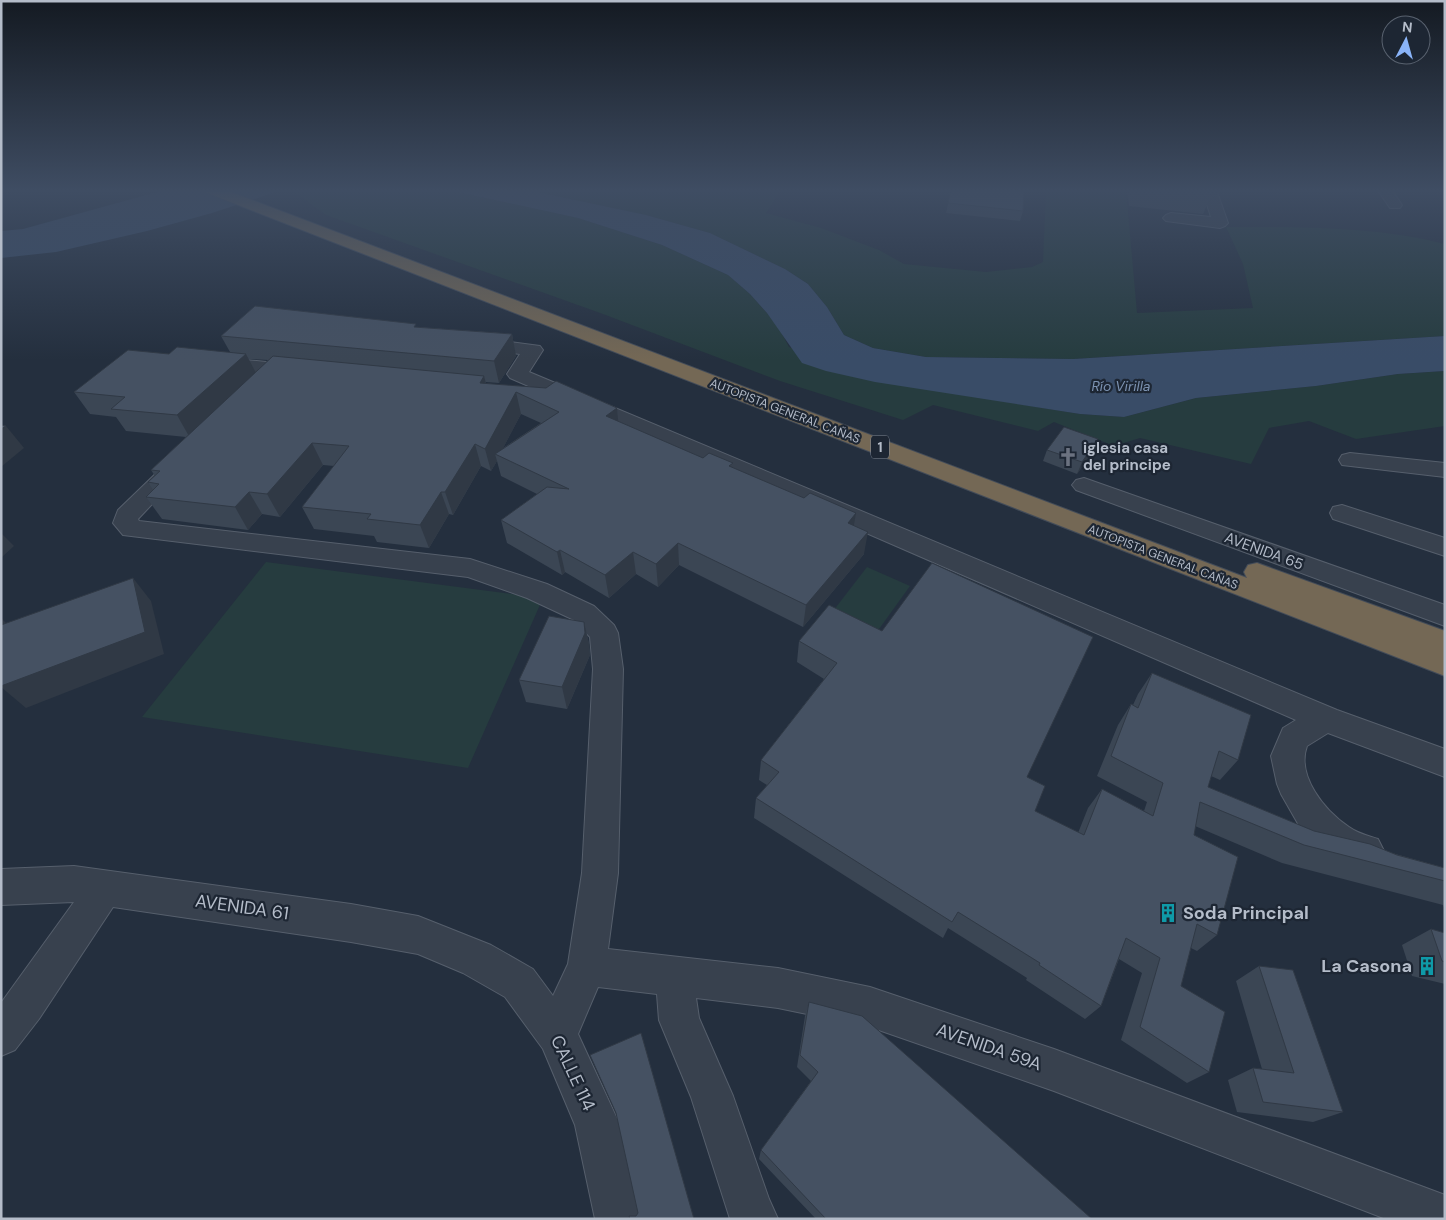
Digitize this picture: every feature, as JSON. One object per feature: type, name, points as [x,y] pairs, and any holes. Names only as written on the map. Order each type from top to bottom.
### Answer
[{"type":"highway","name":"AUTOPISTA GENERAL CAÑAS","points":[[372,246],[1445,665]]},
{"type":"highway","name":"AUTOPISTA GENERAL CAÑAS","points":[[374,246],[1445,643]]},
{"type":"street","points":[[455,341],[533,350],[517,374],[1326,719],[1445,763]]},
{"type":"street","points":[[192,360],[316,373]]},
{"type":"street","points":[[256,390],[278,369]]},
{"type":"street","points":[[510,392],[578,399]]},
{"type":"street","points":[[192,451],[127,516],[126,523],[132,529],[470,568],[537,591],[584,613],[604,633],[608,669],[600,864],[587,966],[557,1035]]},
{"type":"street","points":[[1350,460],[1445,470]]},
{"type":"street","name":"AVENIDA 65","points":[[1084,484],[1445,616]]},
{"type":"street","points":[[1342,513],[1445,547]]},
{"type":"street","points":[[1326,719],[1294,737],[1287,756],[1293,784],[1313,818],[1338,840],[1390,860]]},
{"type":"street","name":"AVENIDA 61","points":[[1,887],[74,884],[351,923],[418,934],[477,959]]},
{"type":"street","points":[[1,1036],[25,1005],[105,888]]},
{"type":"street","name":"CALLE 114","points":[[477,959],[520,983],[557,1035],[597,1123],[618,1219]]},
{"type":"street","name":"AVENIDA 59A","points":[[587,966],[778,988],[870,1007],[1054,1070],[1445,1218]]},
{"type":"street","points":[[682,976],[676,998],[679,1020],[712,1096],[750,1212],[755,1219]]},
{"type":"green space","points":[[413,246],[664,246],[728,275],[750,294],[767,313],[779,328],[789,347],[1007,402],[1080,414],[1124,417],[1196,398],[1316,386],[1398,374],[1445,371],[1445,426],[1356,439],[1309,421],[1269,428],[1251,464],[1140,438],[1114,446],[1054,422],[1038,431],[933,405],[903,420],[780,381],[603,314]]},
{"type":"green space","points":[[737,246],[868,246],[904,264],[986,272],[1032,267],[1043,262],[1044,246],[1131,246],[1137,313],[1253,308],[1243,264],[1235,246],[1445,246],[1445,336],[1073,359],[926,357],[873,348],[844,335],[827,307],[808,284],[785,269]]},
{"type":"green space","points":[[266,562],[543,598],[468,768],[142,717]]},
{"type":"green space","points":[[867,567],[910,586],[874,636],[830,615]]},
{"type":"water","points":[[1,246],[82,246],[56,252],[1,258]]},
{"type":"water","name":"Río Virilla","points":[[664,246],[737,246],[785,269],[808,284],[827,307],[844,335],[873,348],[926,357],[1073,359],[1445,336],[1445,371],[1398,374],[1316,386],[1196,398],[1124,417],[1080,414],[875,382],[826,371],[802,363],[767,313],[750,294],[728,275]]},
{"type":"building","points":[[255,306],[416,324],[414,327],[512,334],[494,361],[221,336]]},
{"type":"building","points":[[177,347],[246,354],[177,415],[111,409],[125,397],[74,392],[128,350],[169,354]]},
{"type":"building","points":[[273,356],[484,376],[480,383],[546,388],[556,381],[617,408],[606,416],[703,458],[709,453],[733,463],[729,466],[804,498],[810,493],[856,513],[848,523],[868,532],[806,605],[678,543],[656,564],[633,552],[605,575],[560,550],[557,552],[501,520],[547,487],[569,489],[495,454],[559,412],[516,392],[485,449],[475,444],[445,492],[441,492],[420,525],[367,519],[371,514],[302,507],[349,446],[312,443],[267,494],[249,492],[235,507],[146,497],[159,484],[148,482],[160,471],[151,470]]},
{"type":"building","points":[[1064,427],[1098,439],[1082,462],[1047,450]]},
{"type":"building","points":[[932,563],[1093,637],[1027,777],[1045,786],[1035,811],[1084,835],[1102,789],[1153,816],[1163,783],[1111,756],[1131,704],[1138,708],[1152,673],[1251,715],[1238,760],[1219,751],[1208,787],[1314,831],[1370,844],[1397,855],[1445,868],[1445,881],[1304,845],[1200,802],[1194,835],[1238,857],[1217,935],[1197,924],[1181,986],[1225,1012],[1209,1072],[1140,1027],[1160,958],[1126,938],[1101,1006],[1039,965],[1040,963],[958,912],[952,922],[756,798],[779,772],[761,760],[837,663],[799,641],[829,605],[882,631]]},
{"type":"building","points":[[133,578],[145,632],[1,686],[1,625]]},
{"type":"building","points":[[549,616],[584,622],[585,633],[562,687],[519,680]]},
{"type":"building","points":[[1431,929],[1445,933],[1445,962],[1442,961]]},
{"type":"building","points":[[1259,966],[1293,970],[1343,1112],[1263,1102],[1253,1068],[1294,1073]]},
{"type":"building","points":[[809,1002],[862,1016],[1092,1219],[826,1219],[761,1150],[818,1072],[800,1055]]},
{"type":"building","points":[[641,1033],[694,1219],[630,1219],[629,1216],[636,1216],[638,1213],[616,1113],[590,1055]]},
{"type":"place","name":"iglesia casa del principe","points":[[1068,457]]},
{"type":"place","name":"Soda Principal","points":[[1168,913]]},
{"type":"place","name":"La Casona","points":[[1427,966]]}]
